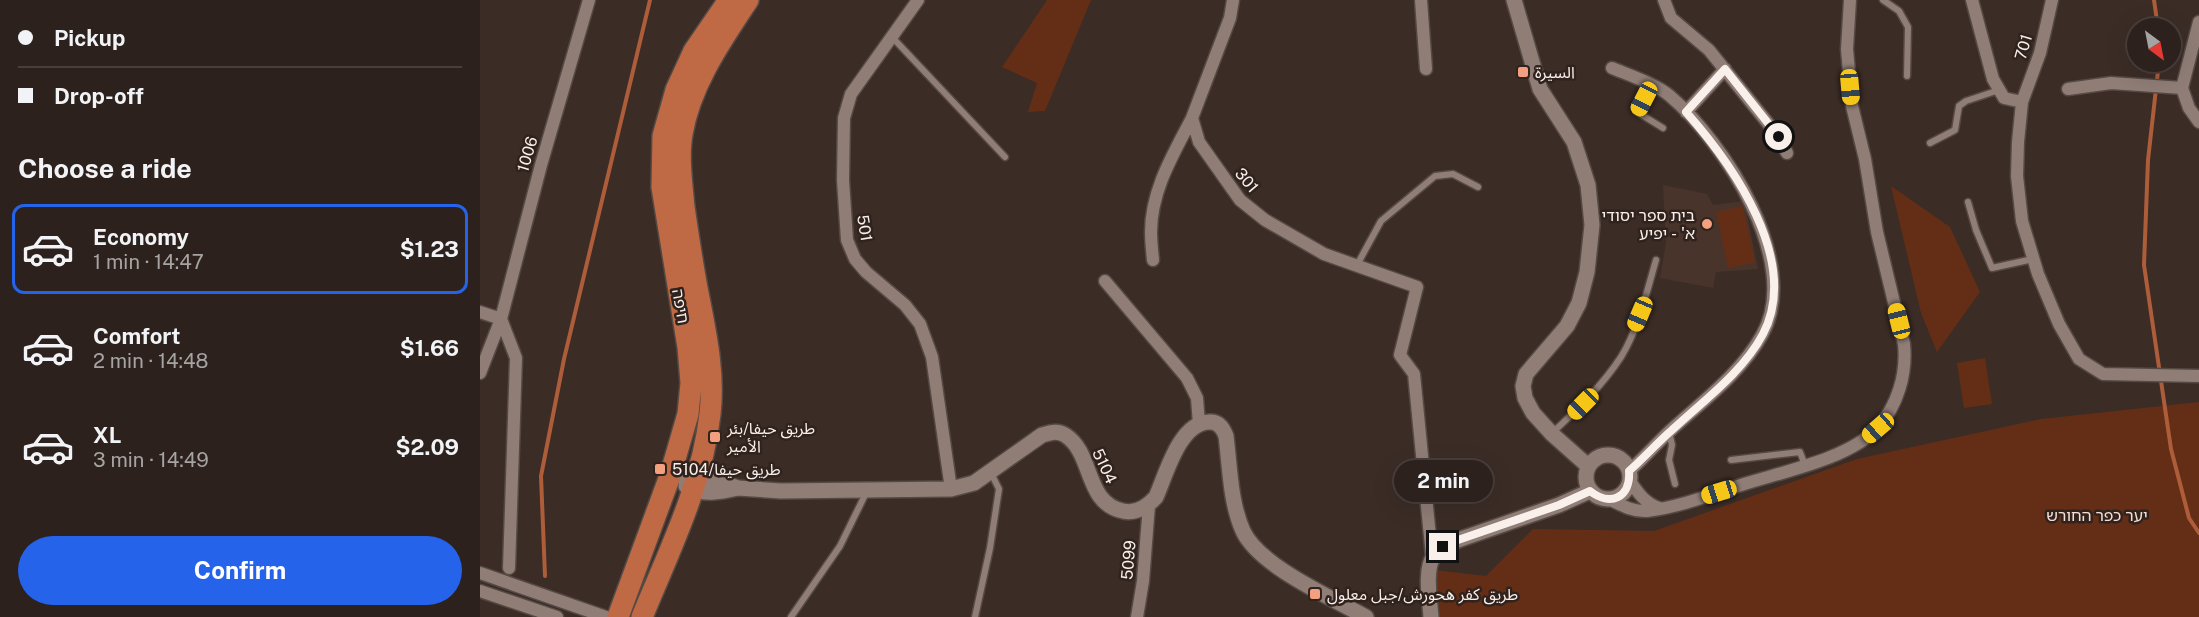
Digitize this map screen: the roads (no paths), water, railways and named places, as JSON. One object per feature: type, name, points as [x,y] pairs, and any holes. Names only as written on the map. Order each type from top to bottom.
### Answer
[{"type":"highway","name":"חיפה","points":[[618,617],[670,476],[688,414],[691,382],[688,347],[662,187],[663,136],[676,90],[694,51],[729,0]]},
{"type":"highway","name":"חיפה","points":[[642,617],[696,483],[710,415],[711,382],[708,344],[691,256],[682,186],[681,135],[708,62],[748,0]]},
{"type":"street","name":"1006","points":[[480,373],[501,319],[541,165],[589,0]]},
{"type":"street","name":"501","points":[[918,0],[851,94],[844,118],[843,180],[848,240],[855,259],[866,272],[905,305],[920,324],[932,357],[951,489]]},
{"type":"street","points":[[1153,260],[1151,231],[1153,210],[1161,180],[1192,118],[1230,18],[1233,0]]},
{"type":"street","points":[[1421,0],[1426,69]]},
{"type":"street","points":[[1514,0],[1540,89],[1574,141],[1588,185],[1592,225],[1587,272],[1579,303],[1567,327],[1526,374],[1523,386],[1525,398],[1533,413],[1552,434],[1588,466]]},
{"type":"street","points":[[1665,0],[1671,18],[1709,50],[1779,137],[1787,153]]},
{"type":"street","points":[[1659,508],[1651,506],[1641,497],[1622,460],[1610,455],[1598,457],[1588,466],[1585,478],[1590,491],[1598,497],[1609,499],[1633,510],[1647,511],[1676,506],[1831,457],[1858,444],[1878,428],[1892,407],[1906,362],[1852,106],[1847,50],[1850,0]]},
{"type":"street","points":[[1972,0],[1993,79],[2004,98],[2022,102]]},
{"type":"street","name":"701","points":[[2052,0],[2040,54],[2022,102],[2017,176],[2022,221],[2033,259],[2059,324],[2079,359],[2103,374],[2199,376]]},
{"type":"street","points":[[2199,22],[2181,88],[2189,108],[2199,122]]},
{"type":"street","points":[[1609,499],[1620,496],[1628,486],[1629,476],[1669,432],[1708,397],[1752,351],[1771,314],[1774,293],[1772,263],[1766,240],[1746,194],[1732,169],[1686,112],[1668,94],[1612,68]]},
{"type":"street","points":[[1686,112],[1725,69]]},
{"type":"street","points":[[2068,89],[2111,83],[2181,88]]},
{"type":"street","name":"301","points":[[1192,118],[1199,142],[1240,200],[1266,220],[1324,254],[1417,287],[1400,355],[1414,374],[1432,557]]},
{"type":"street","points":[[1105,280],[1187,378],[1197,398],[1199,424]]},
{"type":"street","points":[[481,317],[501,319],[516,358],[509,568]]},
{"type":"street","points":[[1149,505],[1156,497],[1182,438],[1199,424],[1216,422],[1223,428],[1226,436],[1234,503],[1244,532],[1257,549],[1276,566],[1366,617]]},
{"type":"street","name":"5104","points":[[670,476],[696,483],[781,491],[951,489],[974,483],[1042,435],[1055,431],[1066,436],[1078,450],[1097,493],[1106,503],[1127,512],[1149,505]]},
{"type":"street","points":[[1431,617],[1428,581],[1432,557],[1443,547],[1559,505],[1590,491]]},
{"type":"street","name":"5099","points":[[1137,617],[1143,581],[1149,505]]},
{"type":"street","points":[[480,573],[606,617]]},
{"type":"street","points":[[480,591],[557,617]]},
{"type":"lane","points":[[1883,0],[1899,11],[1908,27],[1906,76]]},
{"type":"lane","points":[[892,37],[1005,157]]},
{"type":"lane","points":[[1650,86],[1637,112],[1663,128]]},
{"type":"lane","points":[[1930,143],[1955,130],[1959,106],[1966,101],[1999,90]]},
{"type":"lane","points":[[1357,266],[1381,221],[1436,176],[1453,174],[1478,187]]},
{"type":"lane","points":[[1968,202],[1976,230],[1992,268],[2033,259]]},
{"type":"lane","points":[[1552,434],[1595,392],[1622,355],[1640,314],[1656,260]]},
{"type":"lane","points":[[1669,432],[1672,445],[1669,460],[1675,484]]},
{"type":"lane","points":[[1731,460],[1800,452],[1805,465]]},
{"type":"lane","points":[[975,617],[990,548],[999,489],[990,472]]},
{"type":"lane","points":[[792,617],[840,546],[868,490]]},
{"type":"waterway","points":[[545,576],[541,476],[564,359],[650,0]]},
{"type":"waterway","points":[[2154,0],[2157,18]]},
{"type":"waterway","points":[[2158,72],[2148,160],[2144,265],[2171,449],[2189,518],[2199,533]]},
{"type":"place","name":"السيرة","points":[[1523,72]]},
{"type":"place","name":"בית ספר יסודי א' - יפיע","points":[[1707,224]]},
{"type":"place","name":"طريق حيفا/بئر الأمير","points":[[715,437]]},
{"type":"place","name":"طريق حيفا/5104","points":[[660,469]]},
{"type":"place","name":"طريق كفر هحورش/جبل معلول","points":[[1315,594]]},
{"type":"park label","name":"יער כפר החורש","points":[[2097,515]]}]
